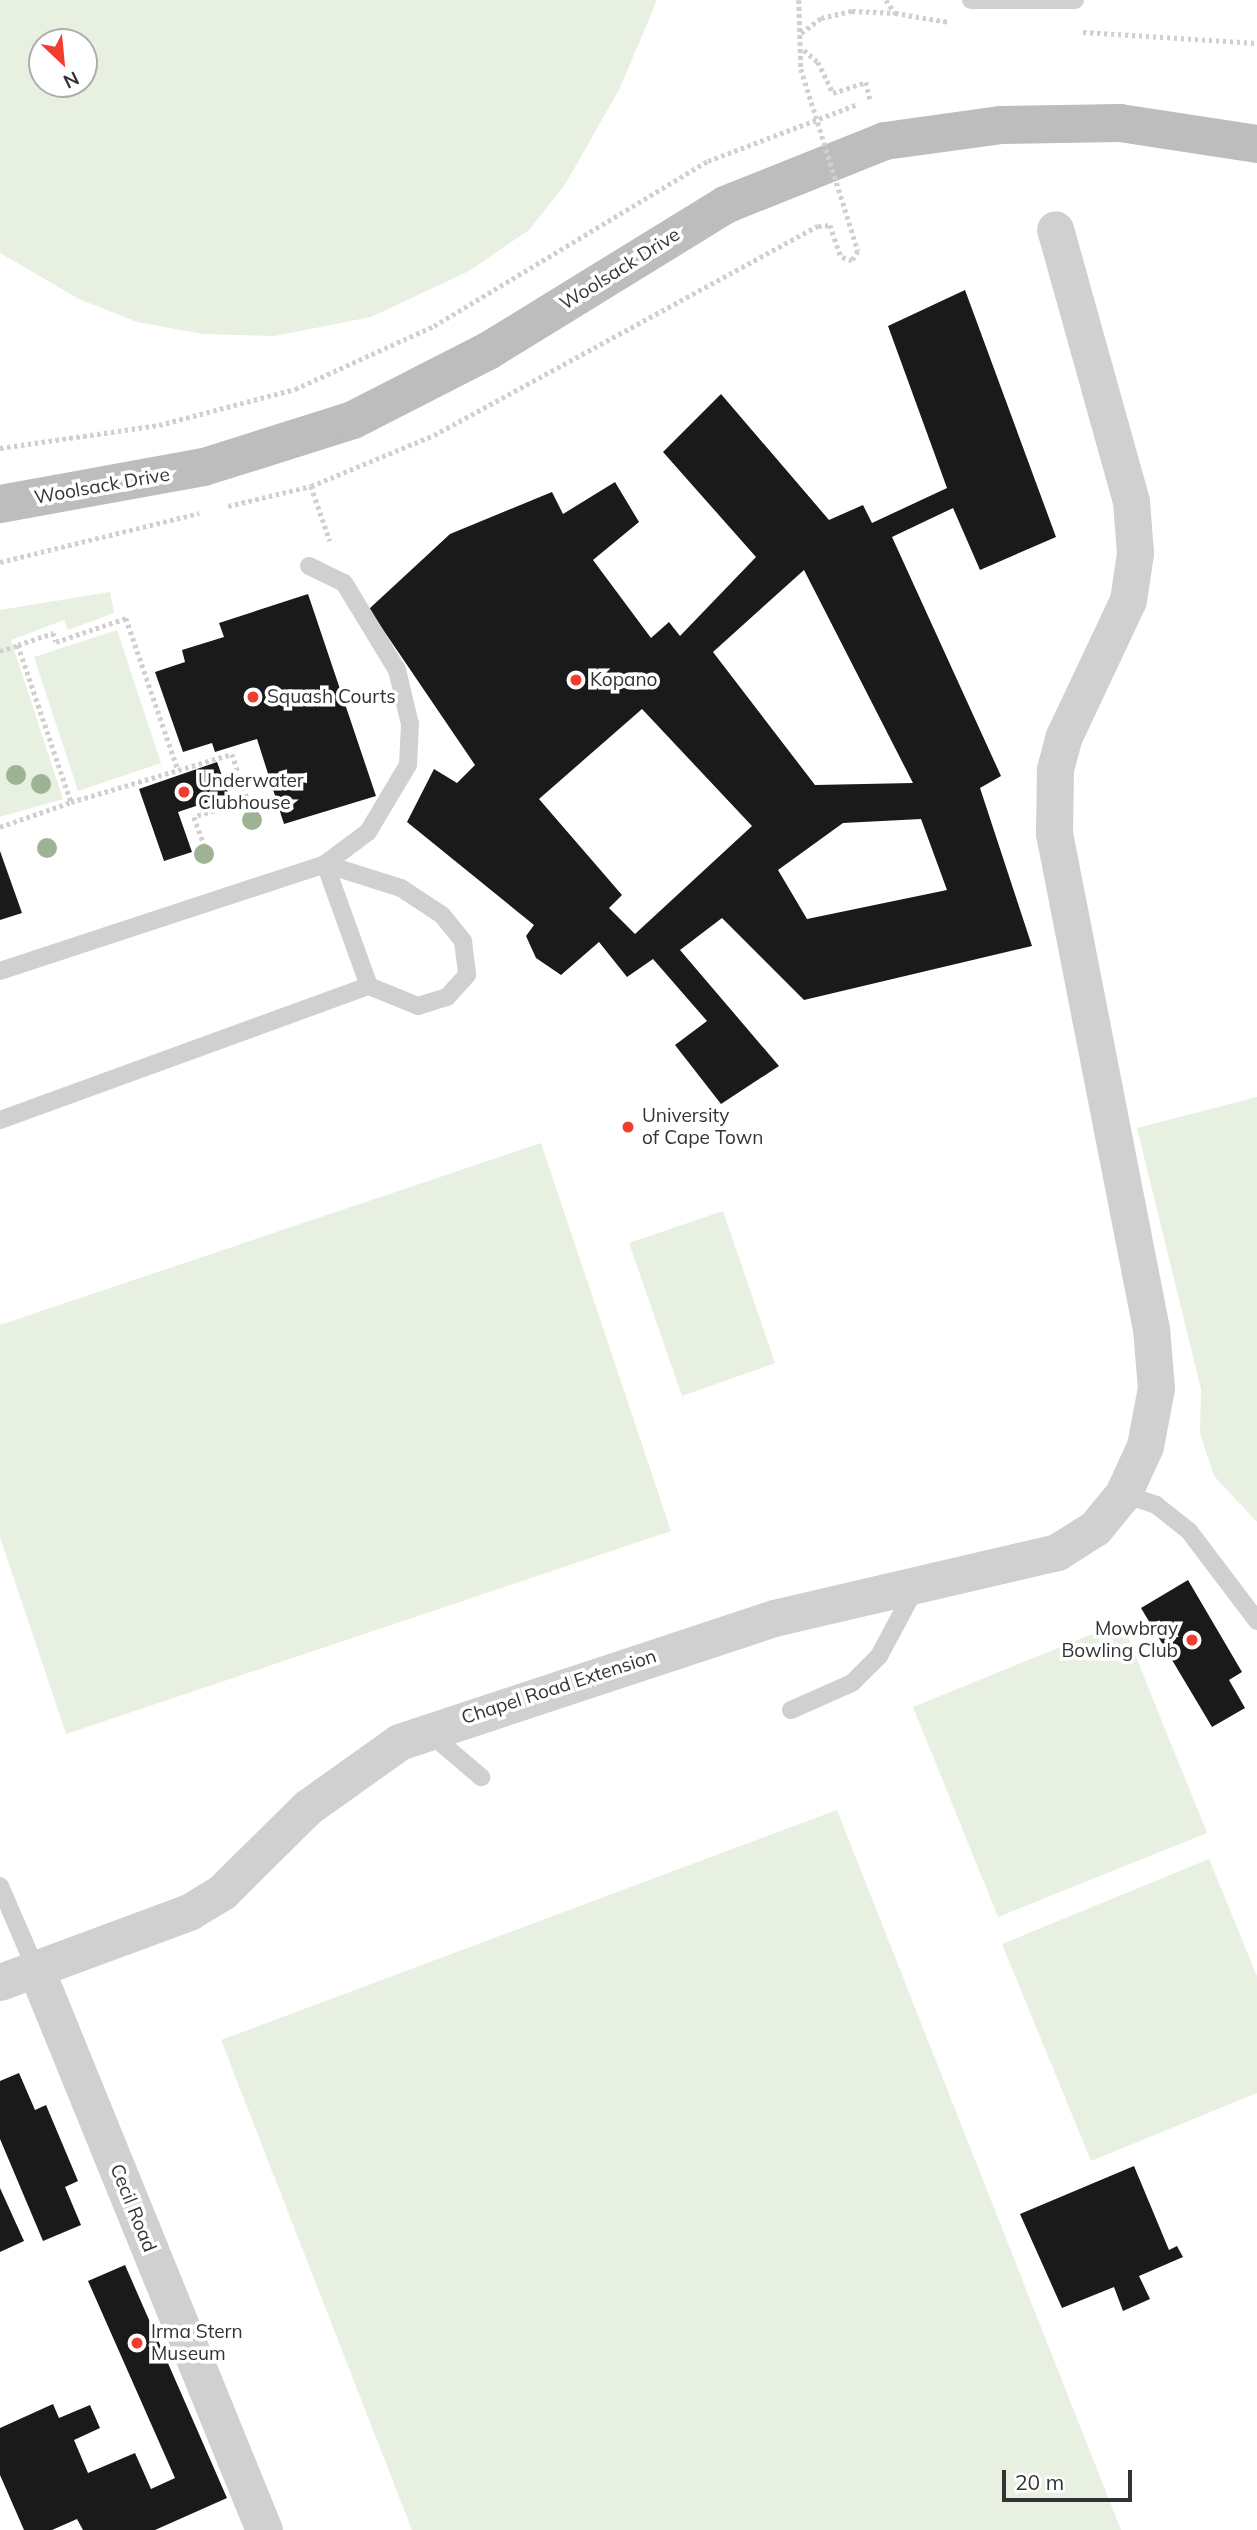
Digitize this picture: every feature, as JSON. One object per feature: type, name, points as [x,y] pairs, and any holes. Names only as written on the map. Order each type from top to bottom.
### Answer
[{"type":"main road","name":"Woolsack Drive","points":[[0,504],[204,467],[353,420],[488,351],[725,205],[885,141],[1000,125],[1120,123],[1257,144]]},
{"type":"street","name":"Chapel Road Extension","points":[[0,1982],[37,1972],[222,1892],[354,1769],[426,1731],[774,1618],[1057,1552],[1095,1528],[1123,1494],[1145,1446],[1156,1388],[1151,1329],[1054,833],[1055,769],[1064,736],[1128,600],[1135,553],[1131,501],[1055,229]]},
{"type":"street","name":"Cecil Road","points":[[37,1972],[264,2530]]},
{"type":"lane","points":[[971,0],[1075,0]]},
{"type":"lane","points":[[0,971],[325,864],[368,832],[408,765],[410,724],[397,670],[344,583],[309,566]]},
{"type":"lane","points":[[325,864],[369,986]]},
{"type":"lane","points":[[0,1120],[369,986],[418,1006],[447,997],[467,975],[463,941],[442,915],[401,888],[325,864]]},
{"type":"lane","points":[[1123,1494],[1156,1505],[1189,1531],[1257,1621]]},
{"type":"lane","points":[[791,1710],[852,1683],[878,1656],[917,1584]]},
{"type":"lane","points":[[426,1731],[481,1777]]},
{"type":"lane","name":"Cecil Road","points":[[0,1886],[37,1972]]},
{"type":"path","points":[[791,239],[830,225],[841,257],[852,261],[858,251],[801,69],[804,50],[799,0]]},
{"type":"path","points":[[802,33],[821,18],[852,11],[895,13]]},
{"type":"path","points":[[0,448],[159,425],[295,389],[434,326],[708,161],[873,99],[866,82],[833,93],[813,54],[804,50]]},
{"type":"path","points":[[311,486],[344,583]]},
{"type":"path","points":[[0,651],[52,633],[56,642],[126,618],[178,770]]},
{"type":"path","points":[[18,645],[71,802]]},
{"type":"path","points":[[0,827],[71,802],[232,754],[248,800],[194,817],[205,848]]},
{"type":"green space","points":[[0,0],[657,0],[620,88],[566,183],[529,230],[469,271],[371,317],[275,336],[203,334],[137,322],[79,299],[0,253]]},
{"type":"green space","points":[[110,592],[114,613],[68,630],[64,620],[11,640],[63,799],[0,817],[0,610]]},
{"type":"green space","points":[[117,630],[161,763],[78,791],[34,657]]},
{"type":"green space","points":[[1257,1097],[1257,1522],[1214,1476],[1200,1434],[1201,1389],[1137,1128]]},
{"type":"green space","points":[[541,1143],[671,1531],[66,1734],[0,1537],[0,1325]]},
{"type":"green space","points":[[723,1211],[775,1363],[682,1396],[629,1243]]},
{"type":"green space","points":[[1122,1622],[1207,1833],[998,1917],[913,1707]]},
{"type":"green space","points":[[837,1810],[1121,2530],[412,2530],[221,2040]]},
{"type":"green space","points":[[1209,1859],[1257,1976],[1257,2093],[1091,2161],[1002,1944]]},
{"type":"building","name":"Kopano","points":[[965,290],[1056,537],[980,570],[953,508],[892,537],[1001,776],[980,788],[1032,946],[804,1000],[722,918],[680,950],[779,1066],[721,1104],[675,1045],[707,1021],[653,959],[627,977],[599,942],[561,975],[536,958],[526,936],[534,925],[407,822],[434,769],[457,783],[475,765],[369,609],[450,534],[552,492],[563,514],[615,482],[639,522],[593,560],[651,638],[669,622],[680,636],[756,557],[663,452],[721,394],[829,520],[863,505],[872,523],[947,488],[888,326]],"holes":[[[804,570],[913,783],[815,785],[713,652]],[[642,709],[752,826],[635,934],[609,908],[622,895],[539,799]],[[921,819],[947,890],[807,919],[778,870],[843,823]]]},
{"type":"building","name":"Squash Courts","points":[[308,594],[376,796],[284,824],[257,739],[215,752],[212,743],[183,752],[155,672],[185,662],[182,650],[224,637],[219,623]]},
{"type":"building","name":"Underwater Clubhouse","points":[[217,762],[229,795],[178,812],[192,852],[164,861],[139,789]]},
{"type":"building","points":[[0,851],[22,913],[0,920]]},
{"type":"building","name":"Mowbray Bowling Club","points":[[1188,1580],[1242,1672],[1229,1680],[1245,1708],[1212,1727],[1141,1608]]},
{"type":"building","points":[[19,2073],[35,2110],[46,2105],[78,2181],[65,2187],[81,2225],[43,2241],[0,2139],[0,2081]]},
{"type":"building","points":[[1134,2166],[1169,2250],[1177,2246],[1183,2257],[1139,2276],[1150,2299],[1123,2311],[1114,2287],[1062,2308],[1020,2214]]},
{"type":"building","points":[[0,2188],[24,2241],[0,2252]]},
{"type":"building","name":"Irma Stern Museum","points":[[125,2265],[227,2498],[155,2530],[83,2530],[77,2519],[52,2530],[24,2530],[0,2475],[0,2428],[53,2404],[59,2418],[90,2405],[100,2428],[74,2440],[88,2473],[135,2453],[151,2489],[175,2478],[88,2281]]},
{"type":"place","name":"Kopano","points":[[576,680]]},
{"type":"place","name":"Squash Courts","points":[[253,697]]},
{"type":"place","name":"Underwater Clubhouse","points":[[184,792]]},
{"type":"place","name":"University of Cape Town","points":[[628,1127]]},
{"type":"place","name":"Mowbray Bowling Club","points":[[1192,1640]]},
{"type":"place","name":"Irma Stern Museum","points":[[137,2343]]}]
